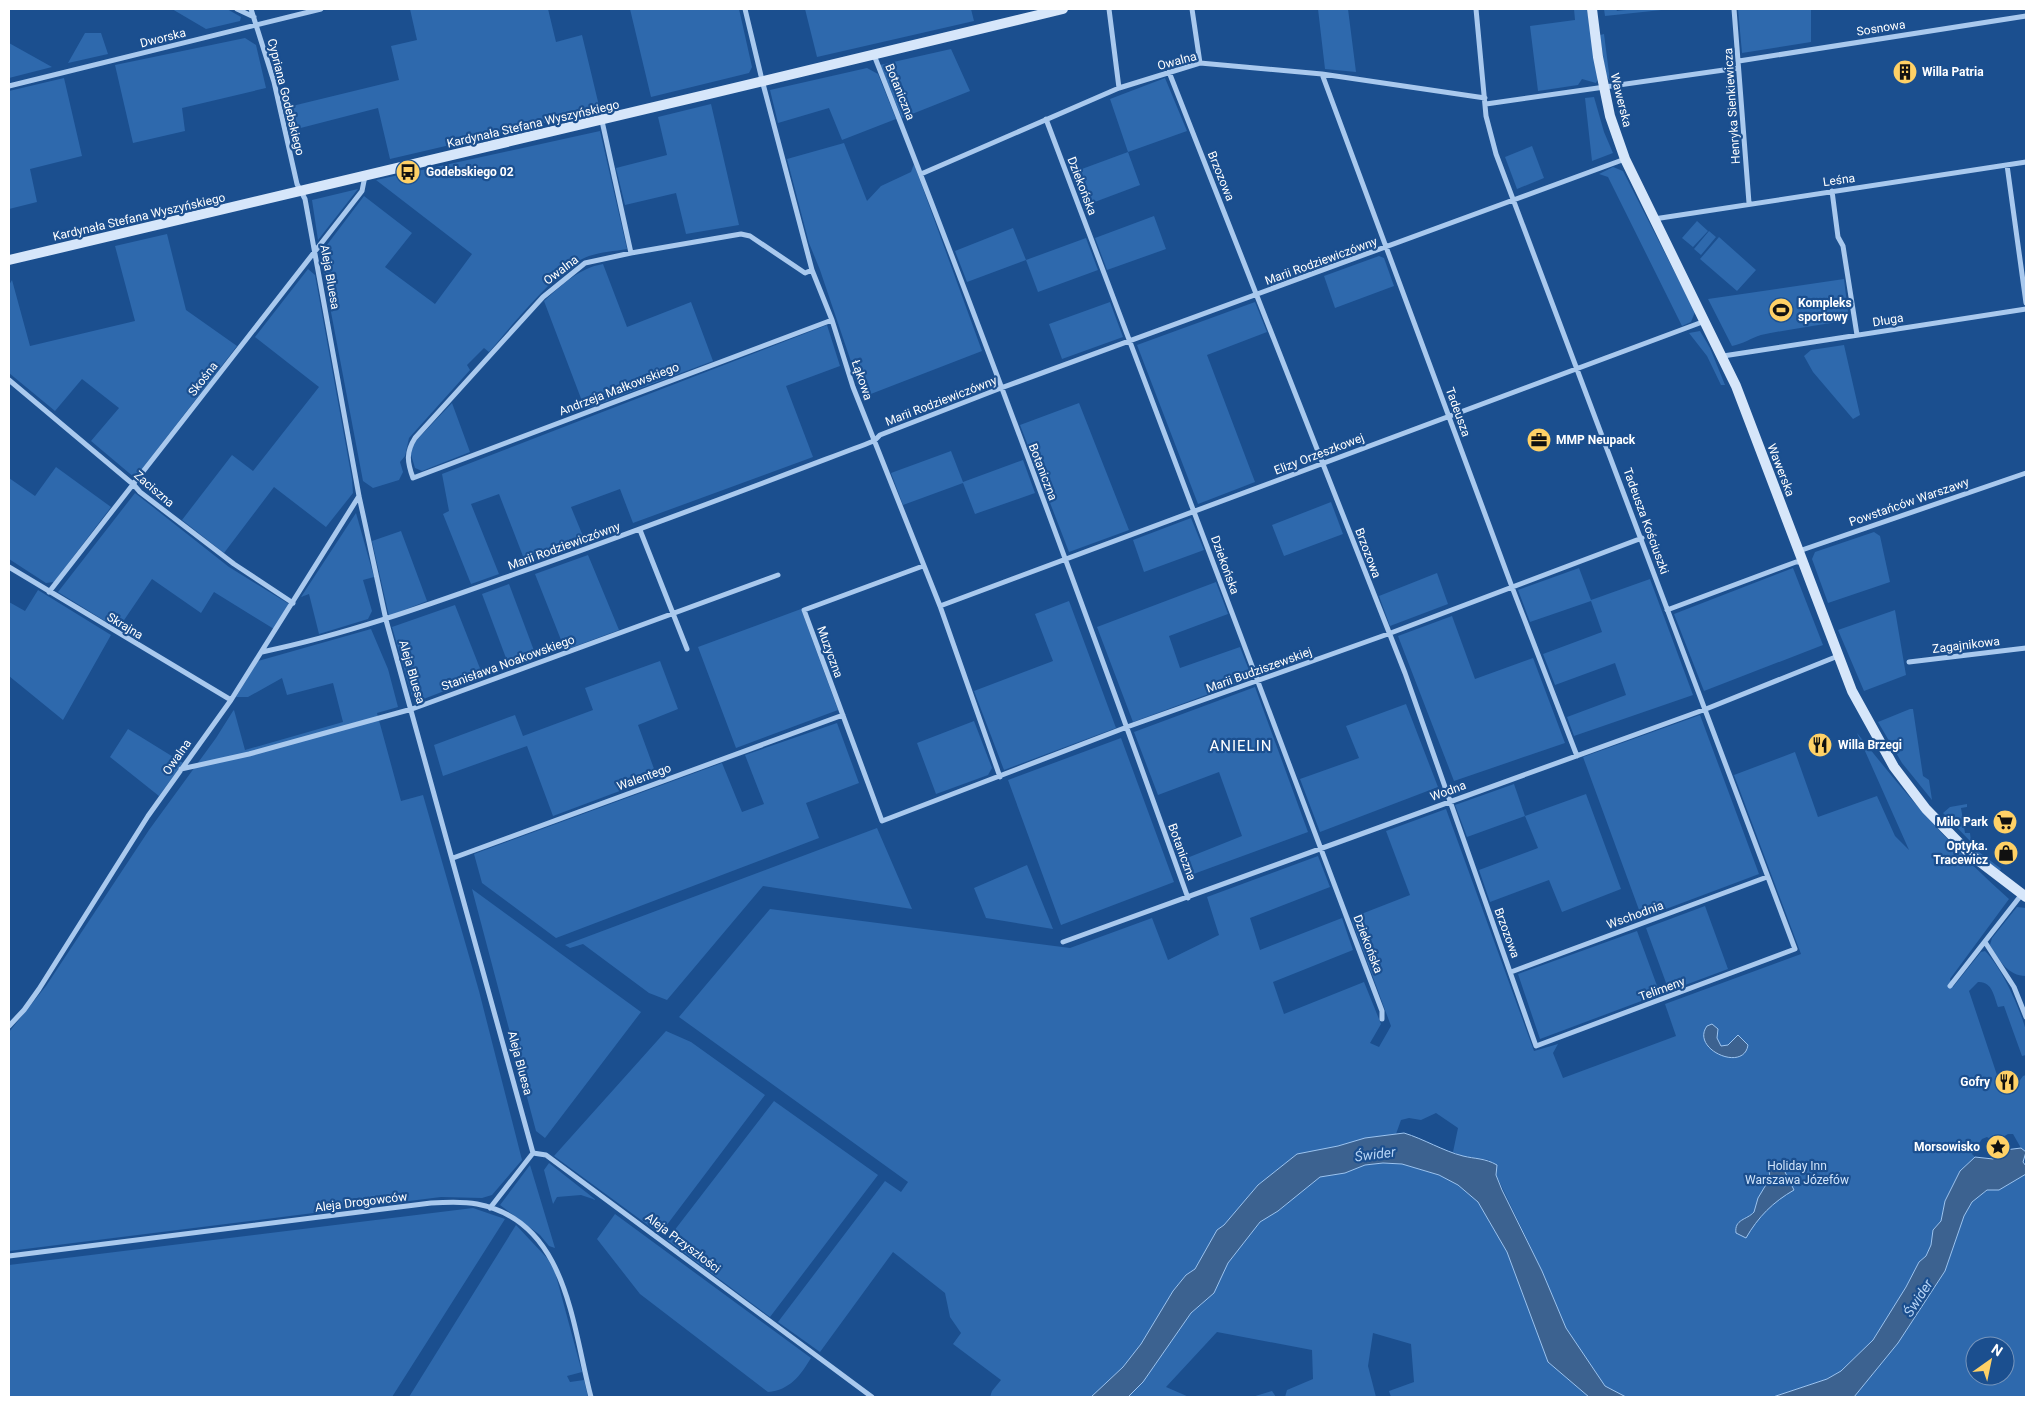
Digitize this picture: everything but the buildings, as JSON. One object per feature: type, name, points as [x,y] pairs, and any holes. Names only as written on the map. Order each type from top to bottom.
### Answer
[{"type":"main road","name":"Kardynała Stefana Wyszyńskiego","points":[[9,260],[602,121],[762,80],[1063,9]]},
{"type":"main road","name":"Wawerska","points":[[1592,9],[1610,116],[1625,159],[1723,356],[1742,401],[1852,691],[1878,742],[1910,788],[1971,855],[2024,896]]},
{"type":"street","points":[[237,9],[254,16]]},
{"type":"street","name":"Cypriana Godebskiego","points":[[251,9],[274,82],[300,191]]},
{"type":"street","name":"Dworska","points":[[9,86],[321,9]]},
{"type":"street","name":"Łąkowa","points":[[746,9],[762,80],[812,270],[832,320],[853,387],[940,606],[1000,777]]},
{"type":"street","points":[[1109,9],[1119,88]]},
{"type":"street","points":[[1192,9],[1200,64]]},
{"type":"street","name":"Tadeusza Kościuszki","points":[[1476,9],[1489,131],[1795,949]]},
{"type":"street","name":"Henryka Sienkiewicza","points":[[1734,9],[1749,203]]},
{"type":"street","name":"Sosnowa","points":[[1739,60],[2026,16]]},
{"type":"street","name":"Botaniczna","points":[[874,54],[921,174],[1065,560],[1188,898]]},
{"type":"street","name":"Owalna","points":[[921,174],[1119,88],[1200,64],[1322,74],[1486,101],[1604,86]]},
{"type":"street","points":[[1604,86],[1738,68]]},
{"type":"street","name":"Brzozowa","points":[[1169,72],[1258,295],[1388,634],[1405,673],[1448,801],[1536,1046]]},
{"type":"street","name":"Tadeusza","points":[[1322,74],[1512,588],[1577,756]]},
{"type":"street","name":"Dziekońska","points":[[1046,119],[1382,1010],[1382,1019]]},
{"type":"street","points":[[602,121],[631,253]]},
{"type":"street","name":"Marii Rodziewiczówny","points":[[262,652],[342,634],[386,620],[640,530],[874,441],[880,435],[1001,388],[1625,159]]},
{"type":"street","name":"Leśna","points":[[1654,218],[2026,162]]},
{"type":"street","points":[[2007,165],[2026,303]]},
{"type":"street","name":"Skośna","points":[[49,592],[362,191],[365,176]]},
{"type":"street","name":"Aleja Bluesa","points":[[300,191],[305,199],[359,496],[386,620],[533,1153]]},
{"type":"street","points":[[1832,191],[1857,335]]},
{"type":"street","name":"Owalna","points":[[413,478],[407,458],[409,448],[415,438],[543,297],[585,263],[741,234],[750,236],[805,273],[812,270]]},
{"type":"street","name":"Długa","points":[[1723,356],[2026,309]]},
{"type":"street","name":"Andrzeja Małkowskiego","points":[[413,478],[832,320]]},
{"type":"street","name":"Elizy Orzeszkowej","points":[[940,606],[1195,513],[1322,463],[1706,321]]},
{"type":"street","name":"Zaciszna","points":[[9,380],[140,492],[197,537],[293,603]]},
{"type":"street","name":"Powstańców Warszawy","points":[[1798,551],[2026,473]]},
{"type":"street","name":"Owalna","points":[[9,1026],[24,1010],[39,989],[181,769],[231,700],[359,496]]},
{"type":"street","points":[[640,530],[687,649]]},
{"type":"street","name":"Marii Budziszewskiej","points":[[882,821],[1127,727],[1388,634],[1642,538]]},
{"type":"street","points":[[1668,610],[1796,562],[1802,562]]},
{"type":"street","name":"Muzyczna","points":[[882,821],[804,610],[923,566]]},
{"type":"street","name":"Skrajna","points":[[9,567],[231,700]]},
{"type":"street","name":"Stanisława Noakowskiego","points":[[181,769],[249,754],[412,709],[778,575]]},
{"type":"street","name":"Zagajnikowa","points":[[1909,662],[2026,648]]},
{"type":"street","name":"Wodna","points":[[1063,942],[1706,709],[1838,656]]},
{"type":"street","name":"Walentego","points":[[453,858],[842,714]]},
{"type":"street","name":"Wschodnia","points":[[1511,972],[1767,877]]},
{"type":"street","points":[[1950,986],[2024,896]]},
{"type":"street","points":[[1985,942],[2014,987],[2026,1017]]},
{"type":"street","name":"Telimeny","points":[[1536,1046],[1795,949]]},
{"type":"street","points":[[490,1208],[533,1153]]},
{"type":"street","name":"Aleja Przyszłości","points":[[533,1153],[546,1156],[609,1200],[872,1397]]},
{"type":"street","name":"Aleja Drogowców","points":[[9,1256],[431,1203],[459,1202],[490,1208],[507,1215],[534,1234],[553,1259],[562,1278],[591,1397]]},
{"type":"green space","points":[[172,9],[227,9],[241,17],[240,21],[206,29]]},
{"type":"green space","points":[[410,9],[548,9],[556,42],[582,35],[600,110],[390,159],[378,108],[289,131],[284,108],[399,80],[391,46],[417,40]]},
{"type":"green space","points":[[630,9],[739,9],[752,67],[749,73],[651,97]]},
{"type":"green space","points":[[805,9],[971,9],[974,21],[817,57]]},
{"type":"green space","points":[[1318,9],[1348,9],[1356,72],[1325,69]]},
{"type":"green space","points":[[1574,9],[1587,9],[1598,79],[1596,83],[1582,79],[1578,85],[1538,91],[1530,26],[1575,20]]},
{"type":"green space","points":[[1604,9],[1616,9],[1617,11],[1671,9],[1605,16]]},
{"type":"green space","points":[[1738,9],[1811,9],[1811,42],[1742,53]]},
{"type":"green space","points":[[85,33],[101,33],[108,54],[68,63]]},
{"type":"green space","points":[[1604,34],[1610,81],[1606,76],[1600,35]]},
{"type":"green space","points":[[245,38],[256,45],[266,88],[182,108],[185,131],[133,143],[115,65]]},
{"type":"green space","points":[[9,43],[52,67],[9,78]]},
{"type":"green space","points":[[951,49],[970,91],[902,118],[880,65]]},
{"type":"green space","points":[[867,68],[878,74],[896,119],[842,140],[829,108],[778,123],[770,90]]},
{"type":"green space","points":[[64,78],[82,156],[30,169],[37,202],[9,209],[9,91]]},
{"type":"green space","points":[[1165,78],[1187,131],[1128,152],[1110,99]]},
{"type":"green space","points":[[1594,97],[1604,132],[1613,153],[1592,161],[1585,98]]},
{"type":"green space","points":[[711,104],[739,225],[686,234],[676,193],[625,205],[616,168],[667,155],[658,117]]},
{"type":"green space","points":[[600,131],[627,249],[589,256],[564,271],[550,284],[489,352],[484,348],[467,365],[470,370],[409,438],[405,456],[400,462],[403,472],[399,480],[373,488],[363,481],[320,254],[364,196],[412,233],[385,267],[435,304],[472,254],[376,180]]},
{"type":"green space","points":[[844,143],[867,201],[881,186],[911,172],[914,164],[982,351],[863,397],[809,243],[787,159]]},
{"type":"green space","points":[[1532,146],[1544,178],[1517,189],[1505,157]]},
{"type":"green space","points":[[1128,152],[1140,185],[1084,206],[1071,173]]},
{"type":"green space","points":[[1613,167],[1623,171],[1695,312],[1691,322],[1682,326],[1608,177],[1599,174]]},
{"type":"green space","points":[[358,189],[318,240],[312,200]]},
{"type":"green space","points":[[1154,216],[1166,249],[1107,270],[1095,238]]},
{"type":"green space","points":[[1697,221],[1708,231],[1693,247],[1682,238]]},
{"type":"green space","points":[[1013,228],[1026,260],[967,282],[955,251]]},
{"type":"green space","points":[[1709,231],[1716,237],[1701,255],[1694,249]]},
{"type":"green space","points":[[167,234],[186,310],[237,346],[135,478],[91,441],[119,408],[82,379],[55,411],[9,373],[9,285],[12,280],[30,346],[135,321],[115,246]]},
{"type":"green space","points":[[1719,237],[1756,270],[1737,291],[1700,259]]},
{"type":"green space","points":[[1086,238],[1098,270],[1038,292],[1026,260]]},
{"type":"green space","points":[[1379,256],[1384,258],[1394,286],[1335,308],[1324,276]]},
{"type":"green space","points":[[603,264],[627,327],[691,302],[713,361],[585,409],[544,301],[564,283],[579,273]]},
{"type":"green space","points":[[308,269],[315,275],[353,493],[326,527],[274,487],[224,553],[182,520],[232,455],[253,471],[319,387],[255,337]]},
{"type":"green space","name":"Kompleks sportowy","points":[[1844,279],[1849,320],[1761,335],[1732,346],[1708,299]]},
{"type":"green space","points":[[1110,302],[1123,337],[1062,359],[1049,324]]},
{"type":"green space","points":[[1255,302],[1267,332],[1207,355],[1255,482],[1198,504],[1137,345]]},
{"type":"green space","points":[[827,325],[840,366],[786,386],[813,457],[633,523],[620,489],[571,507],[585,541],[526,564],[499,494],[471,504],[499,574],[471,584],[443,514],[449,511],[442,474]]},
{"type":"green space","points":[[1700,331],[1710,348],[1725,385],[1721,385],[1707,356],[1689,333]]},
{"type":"green space","points":[[1844,345],[1860,415],[1853,419],[1813,372],[1804,356],[1811,350]]},
{"type":"green space","points":[[452,403],[470,452],[422,471],[415,468],[409,448]]},
{"type":"green space","points":[[1079,403],[1129,530],[1069,552],[1020,425]]},
{"type":"green space","points":[[951,451],[963,482],[1023,460],[1035,493],[975,514],[963,483],[903,505],[891,473]]},
{"type":"green space","points":[[56,467],[111,507],[54,582],[46,583],[9,559],[9,478],[35,496]]},
{"type":"green space","points":[[135,493],[229,567],[289,604],[274,629],[214,592],[201,613],[152,579],[118,629],[58,592]]},
{"type":"green space","points":[[1331,502],[1343,534],[1284,556],[1272,525]]},
{"type":"green space","points":[[356,513],[374,577],[363,580],[372,611],[368,619],[319,634],[309,594],[301,597]]},
{"type":"green space","points":[[1191,518],[1204,550],[1144,572],[1133,540]]},
{"type":"green space","points":[[401,531],[427,601],[389,616],[372,541]]},
{"type":"green space","points":[[1874,532],[1880,536],[1890,582],[1828,603],[1812,559],[1815,552]]},
{"type":"green space","points":[[588,555],[619,630],[565,650],[535,574]]},
{"type":"green space","points":[[1579,568],[1591,600],[1650,579],[1693,695],[1574,736],[1567,717],[1626,695],[1615,663],[1555,685],[1543,654],[1602,632],[1591,601],[1530,622],[1518,590]]},
{"type":"green space","points":[[1793,568],[1823,645],[1704,691],[1674,614]]},
{"type":"green space","points":[[1437,573],[1448,604],[1390,626],[1379,596]]},
{"type":"green space","points":[[1216,582],[1228,614],[1169,636],[1180,668],[1240,647],[1252,678],[1133,722],[1097,627]]},
{"type":"green space","points":[[509,584],[536,656],[509,666],[482,594]]},
{"type":"green space","points":[[38,590],[111,635],[63,720],[9,676],[9,602],[25,611]]},
{"type":"green space","points":[[1069,601],[1116,728],[1004,770],[974,691],[1053,661],[1035,614]]},
{"type":"green space","points":[[455,605],[483,676],[421,700],[420,696],[412,696],[392,627]]},
{"type":"green space","points":[[801,609],[838,710],[736,748],[698,647]]},
{"type":"green space","points":[[1895,610],[1906,675],[1864,691],[1838,630]]},
{"type":"green space","points":[[1452,616],[1475,679],[1533,658],[1565,743],[1454,781],[1398,636]]},
{"type":"green space","points":[[371,629],[388,669],[398,707],[377,713],[401,801],[423,795],[479,991],[522,1160],[492,1195],[482,1198],[441,1197],[9,1251],[9,1032],[46,986],[149,830],[234,710],[245,750],[343,722],[333,683],[287,695],[282,678],[248,697],[236,697],[258,661]]},
{"type":"green space","points":[[660,661],[678,709],[638,725],[657,777],[553,816],[527,746],[443,776],[434,745],[515,715],[523,736],[593,710],[585,688]]},
{"type":"green space","points":[[1255,687],[1308,832],[1188,876],[1182,860],[1242,836],[1219,772],[1158,795],[1134,732]]},
{"type":"green space","points":[[1406,704],[1438,787],[1320,832],[1300,779],[1359,758],[1346,726]]},
{"type":"green space","points":[[1913,709],[1923,776],[1929,780],[1932,800],[1902,763],[1878,722]]},
{"type":"green space","points":[[1700,715],[1759,874],[1642,918],[1583,757]]},
{"type":"green space","points":[[974,721],[992,768],[988,775],[936,794],[917,743]]},
{"type":"green space","points":[[837,723],[859,783],[806,803],[819,838],[556,938],[482,883],[474,854],[722,763],[742,812],[764,804],[745,755]]},
{"type":"green space","points":[[128,729],[183,763],[159,796],[110,757]]},
{"type":"green space","name":"Holiday Inn Warszawa Józefów","points":[[1857,733],[1929,819],[2009,899],[1950,979],[1953,987],[1981,952],[1985,951],[1998,967],[2015,1000],[2026,1031],[2026,1055],[2022,1056],[2004,1006],[1998,1007],[1994,994],[1989,987],[1983,982],[1978,982],[1969,991],[1997,1075],[1997,1085],[2013,1084],[2015,1093],[2014,1084],[2018,1083],[2026,1075],[2026,1152],[2021,1148],[2013,1134],[2008,1134],[1995,1142],[1987,1137],[1982,1139],[1972,1154],[1975,1157],[1960,1171],[1945,1201],[1941,1221],[1933,1230],[1931,1245],[1926,1256],[1919,1262],[1906,1287],[1873,1340],[1841,1371],[1827,1379],[1773,1397],[1626,1397],[1605,1386],[1566,1328],[1542,1271],[1489,1160],[1461,1156],[1453,1152],[1458,1128],[1436,1113],[1421,1120],[1409,1118],[1401,1120],[1396,1134],[1365,1138],[1338,1146],[1297,1154],[1258,1185],[1224,1225],[1217,1230],[1195,1269],[1186,1275],[1173,1291],[1141,1344],[1123,1367],[1091,1397],[990,1397],[992,1391],[1001,1380],[953,1344],[961,1333],[950,1317],[945,1293],[893,1252],[820,1352],[778,1322],[885,1181],[901,1192],[908,1182],[679,1017],[770,909],[1070,948],[1152,918],[1168,960],[1219,935],[1207,897],[1318,856],[1330,887],[1250,918],[1260,950],[1342,918],[1353,950],[1273,982],[1284,1014],[1364,982],[1381,1024],[1370,1043],[1379,1047],[1391,1026],[1351,918],[1410,895],[1386,831],[1446,809],[1534,1051],[1558,1044],[1553,1053],[1563,1078],[1676,1036],[1665,1004],[1801,954],[1734,775],[1795,752],[1818,817],[1877,796],[1895,836],[1909,850]]},
{"type":"green space","points":[[1121,738],[1174,882],[1061,925],[1008,780]]},
{"type":"green space","points":[[1514,784],[1525,816],[1467,837],[1455,805]]},
{"type":"green space","points":[[1586,794],[1621,889],[1562,912],[1549,880],[1490,902],[1479,870],[1538,848],[1525,816]]},
{"type":"green space","points":[[1967,804],[1967,807],[1961,808],[1965,833],[1970,833],[1971,842],[1943,813],[1950,807]]},
{"type":"green space","points":[[877,828],[912,909],[763,886],[667,1000],[649,993],[583,944],[570,948],[565,945]]},
{"type":"green space","points":[[1962,839],[2000,868],[2001,869],[1998,872]]},
{"type":"green space","points":[[1027,865],[1053,929],[986,918],[974,888]]},
{"type":"green space","points":[[472,889],[641,1012],[545,1138],[536,1131]]},
{"type":"green space","points":[[1705,906],[1728,969],[1669,991],[1646,928]]},
{"type":"green space","points":[[2017,907],[2026,908],[2026,976],[2009,970],[1990,945],[1992,938]]},
{"type":"green space","points":[[1637,931],[1660,994],[1540,1039],[1518,974]]},
{"type":"green space","points":[[666,1031],[691,1042],[765,1095],[660,1234],[554,1156]]},
{"type":"green space","points":[[774,1101],[878,1175],[770,1317],[667,1240]]},
{"type":"green space","points":[[549,1163],[596,1200],[581,1195],[557,1197],[553,1204],[544,1170]]},
{"type":"green space","points":[[1383,1163],[1402,1164],[1439,1175],[1458,1185],[1478,1202],[1507,1252],[1548,1362],[1589,1397],[1391,1397],[1389,1391],[1414,1382],[1411,1344],[1373,1333],[1368,1366],[1376,1397],[1285,1397],[1287,1390],[1313,1379],[1312,1350],[1217,1332],[1166,1387],[1189,1397],[1128,1397],[1143,1382],[1191,1313],[1202,1304],[1228,1263],[1260,1222],[1278,1211],[1320,1177],[1345,1173],[1365,1165]]},
{"type":"green space","points":[[530,1165],[555,1248],[549,1246],[540,1235],[500,1205]]},
{"type":"green space","points":[[2026,1174],[2026,1397],[1854,1397],[1898,1343],[1945,1271],[1964,1216],[1972,1202],[1987,1190],[1999,1190]]},
{"type":"green space","points":[[473,1208],[505,1219],[392,1397],[9,1397],[9,1265]]},
{"type":"green space","points":[[615,1214],[811,1358],[803,1371],[788,1385],[776,1391],[768,1392],[640,1294],[597,1239]]},
{"type":"green space","points":[[516,1225],[547,1258],[555,1272],[582,1372],[567,1376],[570,1382],[584,1380],[588,1397],[409,1397]]},
{"type":"green space","points":[[1272,1391],[1276,1397],[1252,1397]]},
{"type":"water","points":[[1712,1024],[1718,1029],[1717,1038],[1721,1046],[1728,1045],[1738,1035],[1748,1045],[1744,1053],[1738,1057],[1729,1057],[1711,1050],[1706,1043],[1704,1035],[1707,1026]]},
{"type":"water","name":"Świder","points":[[1404,1133],[1456,1154],[1497,1165],[1496,1175],[1502,1190],[1542,1271],[1566,1328],[1605,1386],[1626,1397],[1589,1397],[1548,1362],[1507,1252],[1478,1202],[1458,1185],[1439,1175],[1402,1164],[1383,1163],[1365,1165],[1345,1173],[1320,1177],[1278,1211],[1260,1222],[1228,1263],[1214,1293],[1191,1313],[1143,1382],[1128,1397],[1091,1397],[1123,1367],[1141,1344],[1173,1291],[1186,1275],[1195,1269],[1217,1230],[1224,1225],[1258,1185],[1297,1154],[1338,1146],[1365,1138]]},
{"type":"water","name":"Świder","points":[[2021,1148],[2026,1152],[2023,1162],[2026,1166],[2026,1174],[1999,1190],[1987,1190],[1972,1202],[1964,1216],[1945,1271],[1898,1343],[1854,1397],[1773,1397],[1827,1379],[1841,1371],[1873,1340],[1906,1287],[1919,1262],[1926,1256],[1931,1245],[1933,1230],[1941,1221],[1945,1201],[1960,1171],[1975,1157],[1993,1159],[2005,1150]]},
{"type":"water","points":[[1774,1164],[1789,1165],[1791,1168],[1785,1172],[1794,1190],[1767,1211],[1746,1238],[1736,1233],[1737,1225],[1754,1212],[1758,1198],[1770,1178],[1769,1170]]},
{"type":"place","name":"Willa Patria","points":[[1905,72]]},
{"type":"place","name":"Godebskiego 02","points":[[408,172]]},
{"type":"place","name":"Kompleks sportowy","points":[[1781,310]]},
{"type":"place","name":"MMP Neupack","points":[[1539,440]]},
{"type":"place","name":"Willa Brzegi","points":[[1820,745]]},
{"type":"place","name":"Milo Park","points":[[2005,822]]},
{"type":"place","name":"Optyka. Tracewicz","points":[[2006,853]]},
{"type":"place","name":"Gofry","points":[[2007,1082]]},
{"type":"place","name":"Morsowisko","points":[[1998,1147]]},
{"type":"district","name":"ANIELIN","points":[[1241,746]]}]
